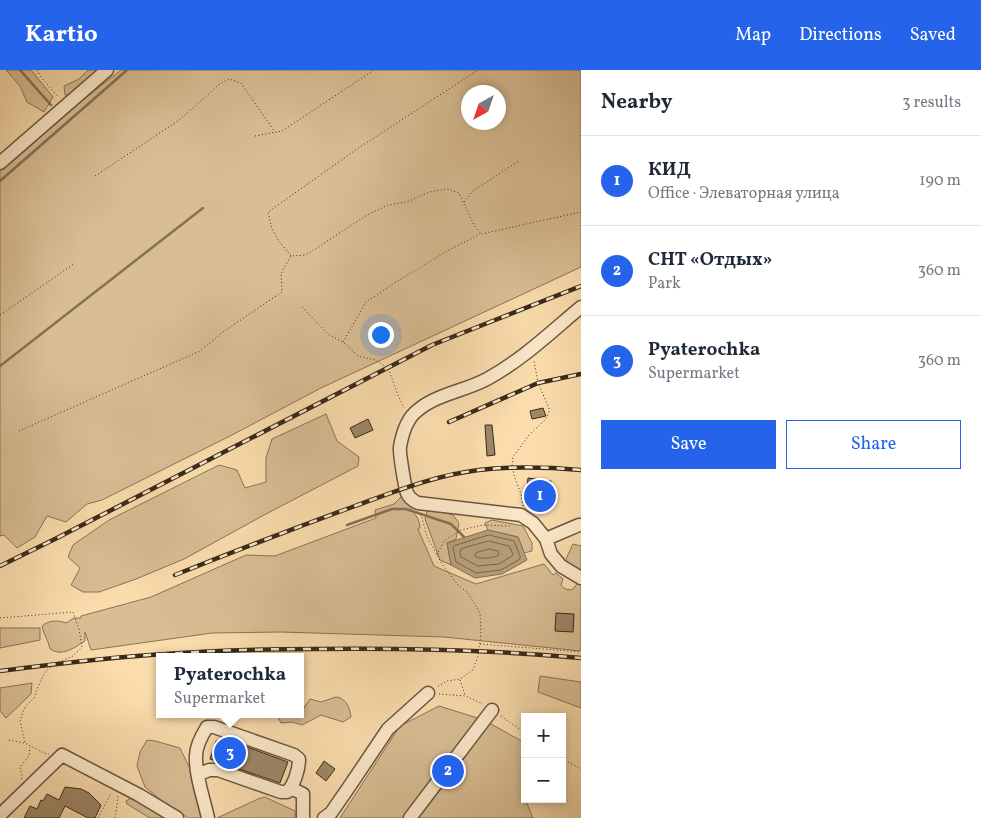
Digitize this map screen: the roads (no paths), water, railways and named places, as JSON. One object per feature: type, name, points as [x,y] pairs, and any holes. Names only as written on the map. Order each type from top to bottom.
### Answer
[{"type":"street","points":[[0,162],[107,70]]},
{"type":"street","points":[[581,307],[508,367],[485,380],[433,400],[416,411],[405,428],[400,449],[407,493],[412,500],[418,503],[521,515],[533,522],[546,539],[551,554],[560,566],[581,578]]},
{"type":"street","points":[[546,539],[581,525]]},
{"type":"street","points":[[324,818],[330,813],[351,784],[388,729],[428,693]]},
{"type":"street","points":[[410,818],[492,710]]},
{"type":"street","points":[[198,774],[209,770],[218,770],[281,792],[287,792],[291,788],[299,760],[294,755],[207,727],[203,733],[196,755],[198,774],[208,818]]},
{"type":"street","points":[[0,815],[62,755],[139,795],[177,818]]},
{"type":"street","points":[[291,788],[303,794],[304,818]]},
{"type":"water","points":[[488,530],[518,537],[527,560],[502,574],[475,578],[451,565],[447,543]]},
{"type":"waterway","points":[[20,70],[51,105]]},
{"type":"waterway","points":[[0,181],[127,70]]},
{"type":"waterway","points":[[0,366],[203,208]]},
{"type":"waterway","points":[[347,525],[392,509],[406,509],[451,524],[464,537]]},
{"type":"railway","points":[[0,566],[432,345],[581,286]]},
{"type":"railway","points":[[449,422],[538,383],[581,374]]},
{"type":"railway","points":[[175,575],[332,514],[401,489],[447,476],[463,472],[505,468],[581,470]]},
{"type":"railway","points":[[187,653],[260,650],[383,649],[449,650],[581,658]]},
{"type":"railway","points":[[0,671],[62,663],[156,655]]},
{"type":"place","name":"КИД","points":[[540,496]]},
{"type":"place","name":"Pyaterochka","points":[[230,753]]},
{"type":"place","name":"СНТ «Отдых»","points":[[448,771]]}]
